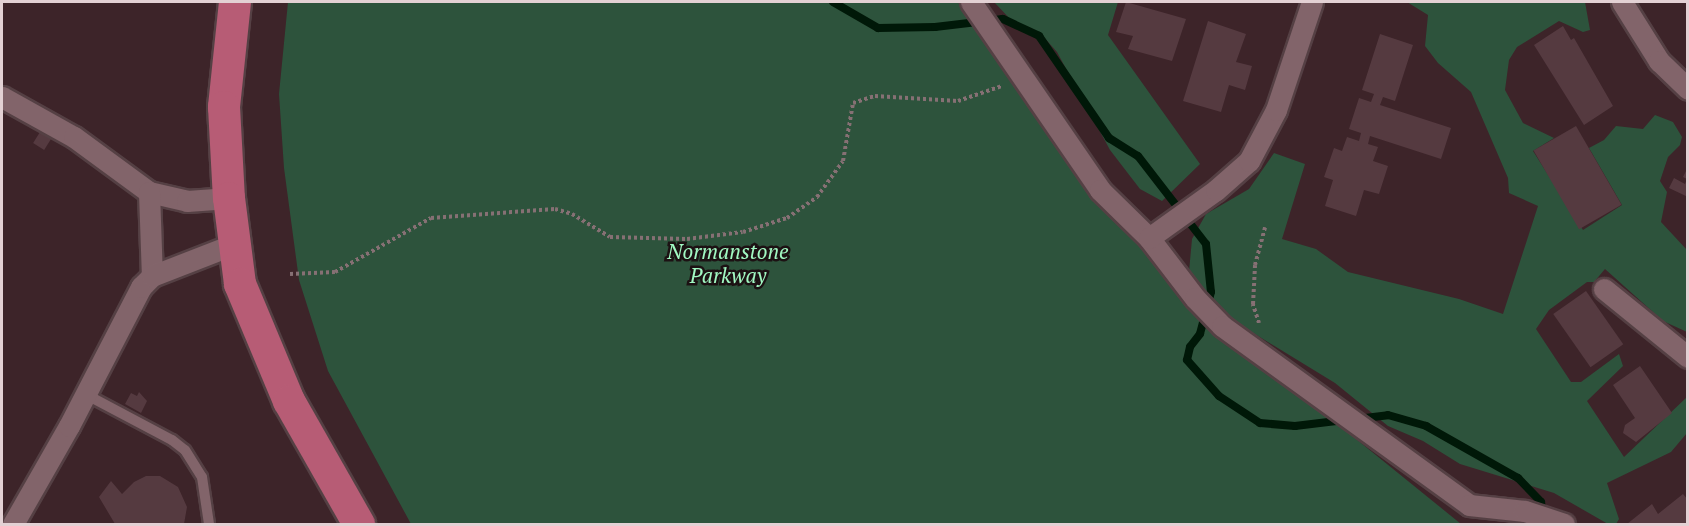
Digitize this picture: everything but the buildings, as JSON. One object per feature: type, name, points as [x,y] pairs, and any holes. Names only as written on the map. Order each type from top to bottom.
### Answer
[{"type":"main road","points":[[235,2],[224,107],[229,198],[240,285],[266,353],[359,525]]},
{"type":"street","points":[[1149,238],[1242,169],[1259,146],[1276,110],[1312,2]]},
{"type":"street","points":[[1622,2],[1659,61],[1688,88]]},
{"type":"street","points":[[975,6],[1100,190],[1149,238],[1195,298],[1222,326],[1469,505],[1482,525]]},
{"type":"street","points":[[2,97],[74,137],[149,192],[187,201],[229,198]]},
{"type":"street","points":[[149,192],[152,276]]},
{"type":"street","points":[[13,525],[85,394],[133,298],[152,276],[234,244]]},
{"type":"street","points":[[1604,289],[1688,357]]},
{"type":"street","points":[[1469,505],[1525,511],[1560,522]]},
{"type":"lane","points":[[85,394],[172,440],[185,450],[202,477],[209,525]]},
{"type":"path","points":[[290,274],[335,272],[431,218],[555,209],[572,214],[610,237],[687,239],[743,232],[787,218],[817,197],[843,161],[853,103],[875,96],[958,101],[1014,82]]},
{"type":"path","points":[[1258,353],[1263,337],[1253,303],[1255,265],[1265,227]]},
{"type":"green space","name":"Normanstone Parkway","points":[[288,2],[964,2],[989,50],[1067,138],[1118,208],[1303,396],[1461,524],[411,524],[328,371],[299,280],[284,168],[279,94]]},
{"type":"green space","points":[[994,2],[1118,2],[1108,35],[1200,164],[1162,201],[1140,189],[1110,150],[1057,52],[1041,34],[1012,21]]},
{"type":"green space","points":[[1407,2],[1585,2],[1590,30],[1583,32],[1559,21],[1517,47],[1509,60],[1505,90],[1523,123],[1554,138],[1533,151],[1583,230],[1622,205],[1589,148],[1604,140],[1616,126],[1643,129],[1655,115],[1673,122],[1682,137],[1680,145],[1668,157],[1660,181],[1667,192],[1661,222],[1687,250],[1687,332],[1663,321],[1605,269],[1594,282],[1587,282],[1549,310],[1536,329],[1571,382],[1581,382],[1619,354],[1623,366],[1587,401],[1624,457],[1687,397],[1687,433],[1671,452],[1607,483],[1619,519],[1616,524],[1608,524],[1554,493],[1460,464],[1423,441],[1388,426],[1335,383],[1222,314],[1189,272],[1192,239],[1206,214],[1249,189],[1274,153],[1305,164],[1282,239],[1316,249],[1348,272],[1459,299],[1503,314],[1538,206],[1509,193],[1508,178],[1471,92],[1438,63],[1425,46],[1428,15]]},
{"type":"waterway","points":[[833,2],[878,28],[935,27],[1003,19],[1039,36],[1109,138],[1138,156],[1206,244],[1211,292],[1200,334],[1190,347],[1187,360],[1219,396],[1260,423],[1295,426],[1345,420]]},
{"type":"waterway","points":[[1357,419],[1388,415],[1426,426],[1518,478],[1541,502],[1543,514]]}]
